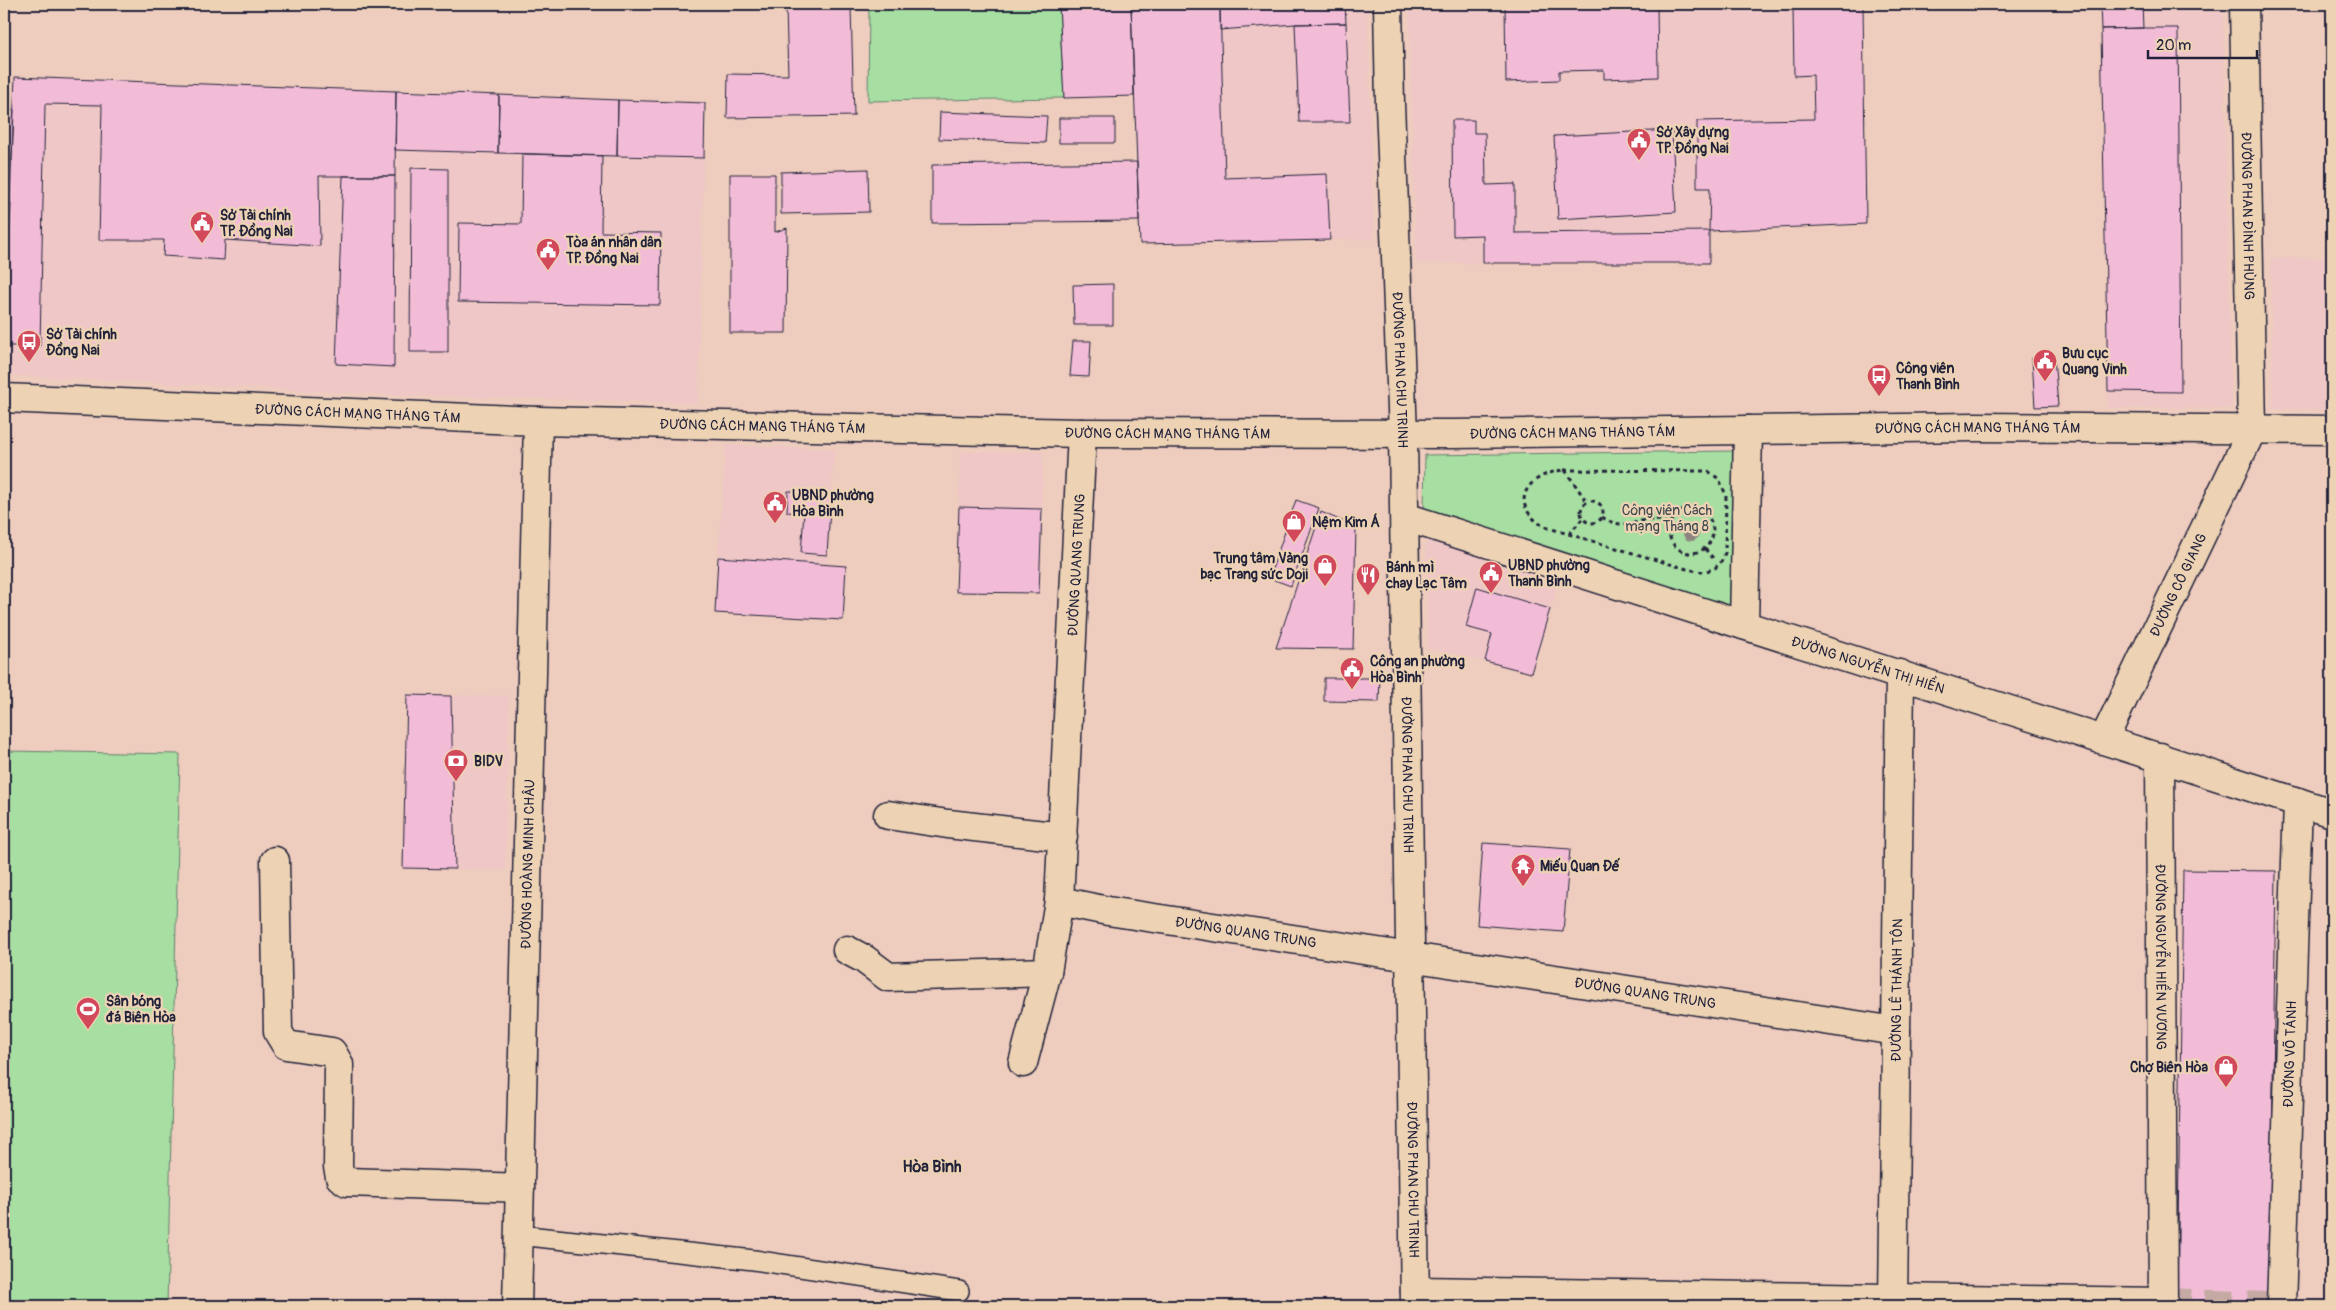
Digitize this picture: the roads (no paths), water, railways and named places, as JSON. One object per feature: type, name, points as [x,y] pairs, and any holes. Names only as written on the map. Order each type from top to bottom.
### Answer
[{"type":"street","name":"ĐƯỜNG PHAN CHU TRINH","points":[[1388,4],[1390,104],[1404,434],[1409,956],[1415,1298]]},
{"type":"street","name":"ĐƯỜNG PHAN ĐÌNH PHÙNG","points":[[2244,4],[2252,430]]},
{"type":"street","name":"ĐƯỜNG CÁCH MẠNG THÁNG TÁM","points":[[4,398],[538,421],[1082,433],[1404,434],[1974,427],[2332,430]]},
{"type":"street","name":"ĐƯỜNG HOÀNG MINH CHÂU","points":[[517,1306],[538,421]]},
{"type":"street","points":[[1744,625],[1748,430]]},
{"type":"street","name":"ĐƯỜNG CÔ GIANG","points":[[2104,739],[2252,430]]},
{"type":"street","name":"ĐƯỜNG QUANG TRUNG","points":[[1082,433],[1059,901],[1108,911],[1896,1031]]},
{"type":"street","name":"ĐƯỜNG NGUYỄN THỊ HIỀN","points":[[1405,517],[2332,813]]},
{"type":"street","name":"ĐƯỜNG LÊ THÁNH TÔN","points":[[1893,1302],[1900,674]]},
{"type":"street","name":"ĐƯỜNG NGUYỄN HIỀN VƯƠNG","points":[[2160,757],[2163,1304]]},
{"type":"street","name":"ĐƯỜNG VÕ TÁNH","points":[[2281,1306],[2298,802]]},
{"type":"street","points":[[888,815],[1063,837]]},
{"type":"street","points":[[275,860],[278,1032],[286,1045],[332,1052],[336,1056],[338,1064],[338,1167],[340,1177],[347,1182],[520,1188]]},
{"type":"street","points":[[1023,1063],[1047,972],[1059,901]]},
{"type":"street","points":[[847,950],[864,959],[888,977],[1047,972]]},
{"type":"street","points":[[1415,1298],[2163,1304]]},
{"type":"lane","points":[[518,1235],[754,1260],[959,1290]]},
{"type":"tunnel","points":[[2163,1302],[2266,1306]]},
{"type":"place","name":"Sở Xây dựng TP. Đồng Nai","points":[[1639,161]]},
{"type":"place","name":"Sở Tài chính TP. Đồng Nai","points":[[202,244]]},
{"type":"place","name":"Tòa án nhân dân TP. Đồng Nai","points":[[548,271]]},
{"type":"place","name":"Sở Tài chính Đồng Nai","points":[[29,363]]},
{"type":"place","name":"Bưu cục Quang Vinh","points":[[2045,382]]},
{"type":"place","name":"Công viên Thanh Bình","points":[[1879,397]]},
{"type":"place","name":"UBND phường Hòa Bình","points":[[775,524]]},
{"type":"place","name":"Nệm Kim Á","points":[[1294,543]]},
{"type":"place","name":"Trung tâm Vàng bạc Trang sức Doji","points":[[1325,587]]},
{"type":"place","name":"UBND phường Thanh Bình","points":[[1491,594]]},
{"type":"place","name":"Bánh mì chay Lạc Tâm","points":[[1368,596]]},
{"type":"place","name":"Công an phường Hòa Bình","points":[[1352,690]]},
{"type":"place","name":"BIDV","points":[[456,782]]},
{"type":"place","name":"Miếu Quan Đế","points":[[1523,887]]},
{"type":"place","name":"Sân bóng đá Biên Hòa","points":[[88,1030]]},
{"type":"place","name":"Chợ Biên Hòa","points":[[2226,1088]]},
{"type":"district","name":"Hòa Bình","points":[[932,1166]]},
{"type":"park label","name":"Công viên Cách mạng Tháng 8","points":[[1667,518]]}]
